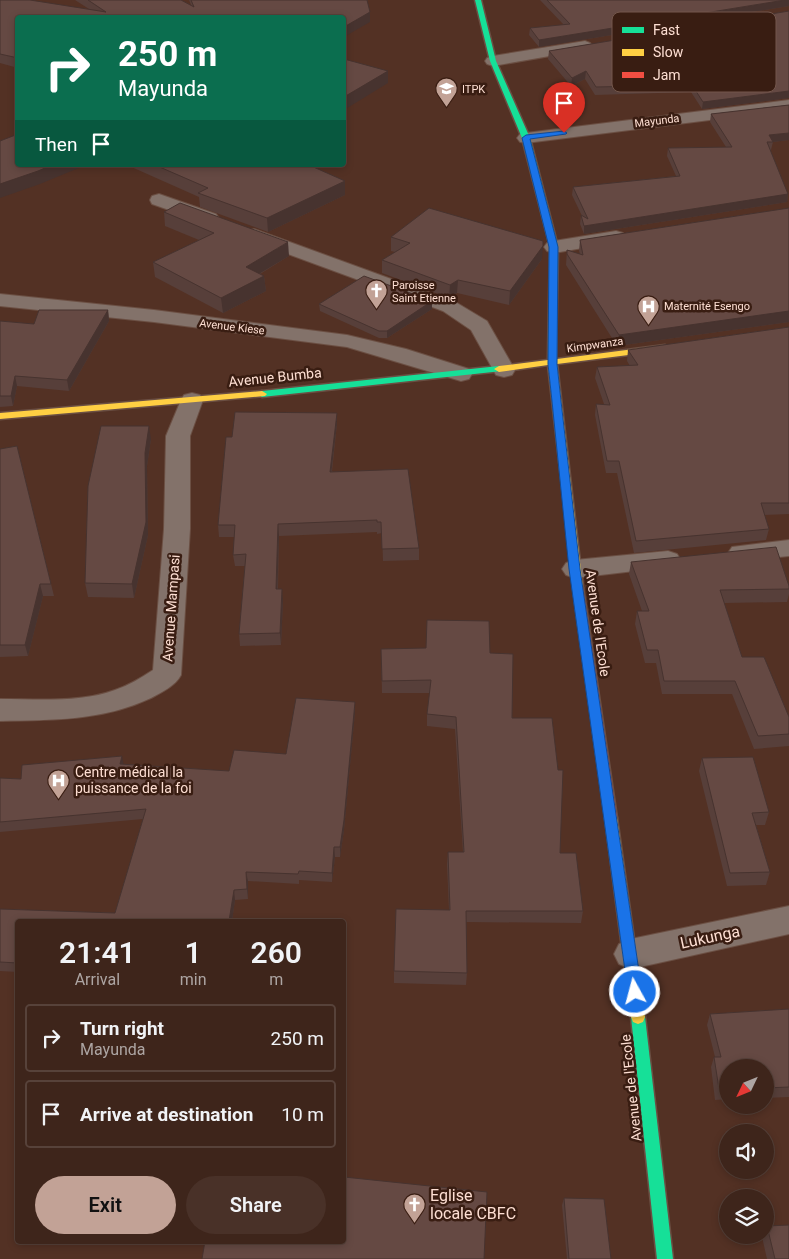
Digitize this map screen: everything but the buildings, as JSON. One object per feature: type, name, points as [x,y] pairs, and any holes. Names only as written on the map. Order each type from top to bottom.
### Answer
[{"type":"street","name":"Avenue de l'Ecole","points":[[478,0],[493,61],[526,138],[554,247],[552,364],[575,569],[631,954],[665,1259]]},
{"type":"street","points":[[493,61],[598,44]]},
{"type":"street","name":"Mayunda","points":[[526,138],[789,105]]},
{"type":"street","points":[[159,200],[450,307],[479,326],[504,370]]},
{"type":"street","points":[[554,247],[632,234]]},
{"type":"street","name":"Avenue Kiese","points":[[0,300],[154,316],[347,341],[398,354],[461,374]]},
{"type":"street","name":"Kimpwanza","points":[[552,364],[680,346]]},
{"type":"street","name":"Avenue Bumba","points":[[0,416],[192,400],[552,364]]},
{"type":"street","name":"Avenue Mampasi","points":[[0,710],[82,709],[105,704],[146,689],[167,675],[177,529],[178,436],[192,400]]},
{"type":"street","points":[[721,555],[789,548]]},
{"type":"street","points":[[575,569],[692,558]]},
{"type":"street","name":"Lukunga","points":[[631,954],[789,920]]},
{"type":"traffic: fast","points":[[478,0],[493,61],[526,138],[554,247],[552,358]]},
{"type":"traffic: fast","points":[[262,394],[499,369]]},
{"type":"traffic: fast","points":[[638,1017],[665,1259]]},
{"type":"traffic: slow","points":[[499,369],[665,348]]},
{"type":"traffic: slow","points":[[552,358],[578,588]]},
{"type":"traffic: slow","points":[[0,416],[262,394]]},
{"type":"traffic: slow","points":[[611,818],[638,1017]]},
{"type":"traffic: jam","points":[[578,588],[611,818]]},
{"type":"place","name":"ITPK","points":[[446,108]]},
{"type":"place","name":"Paroisse Saint Etienne","points":[[376,310]]},
{"type":"place","name":"Maternité Esengo","points":[[648,325]]},
{"type":"place","name":"Centre médical la puissance de la foi","points":[[59,799]]},
{"type":"place","name":"Eglise locale CBFC","points":[[414,1223]]},
{"type":"route","points":[[564,133],[526,138],[554,247],[552,364],[556,401],[575,569],[635,992]]}]
